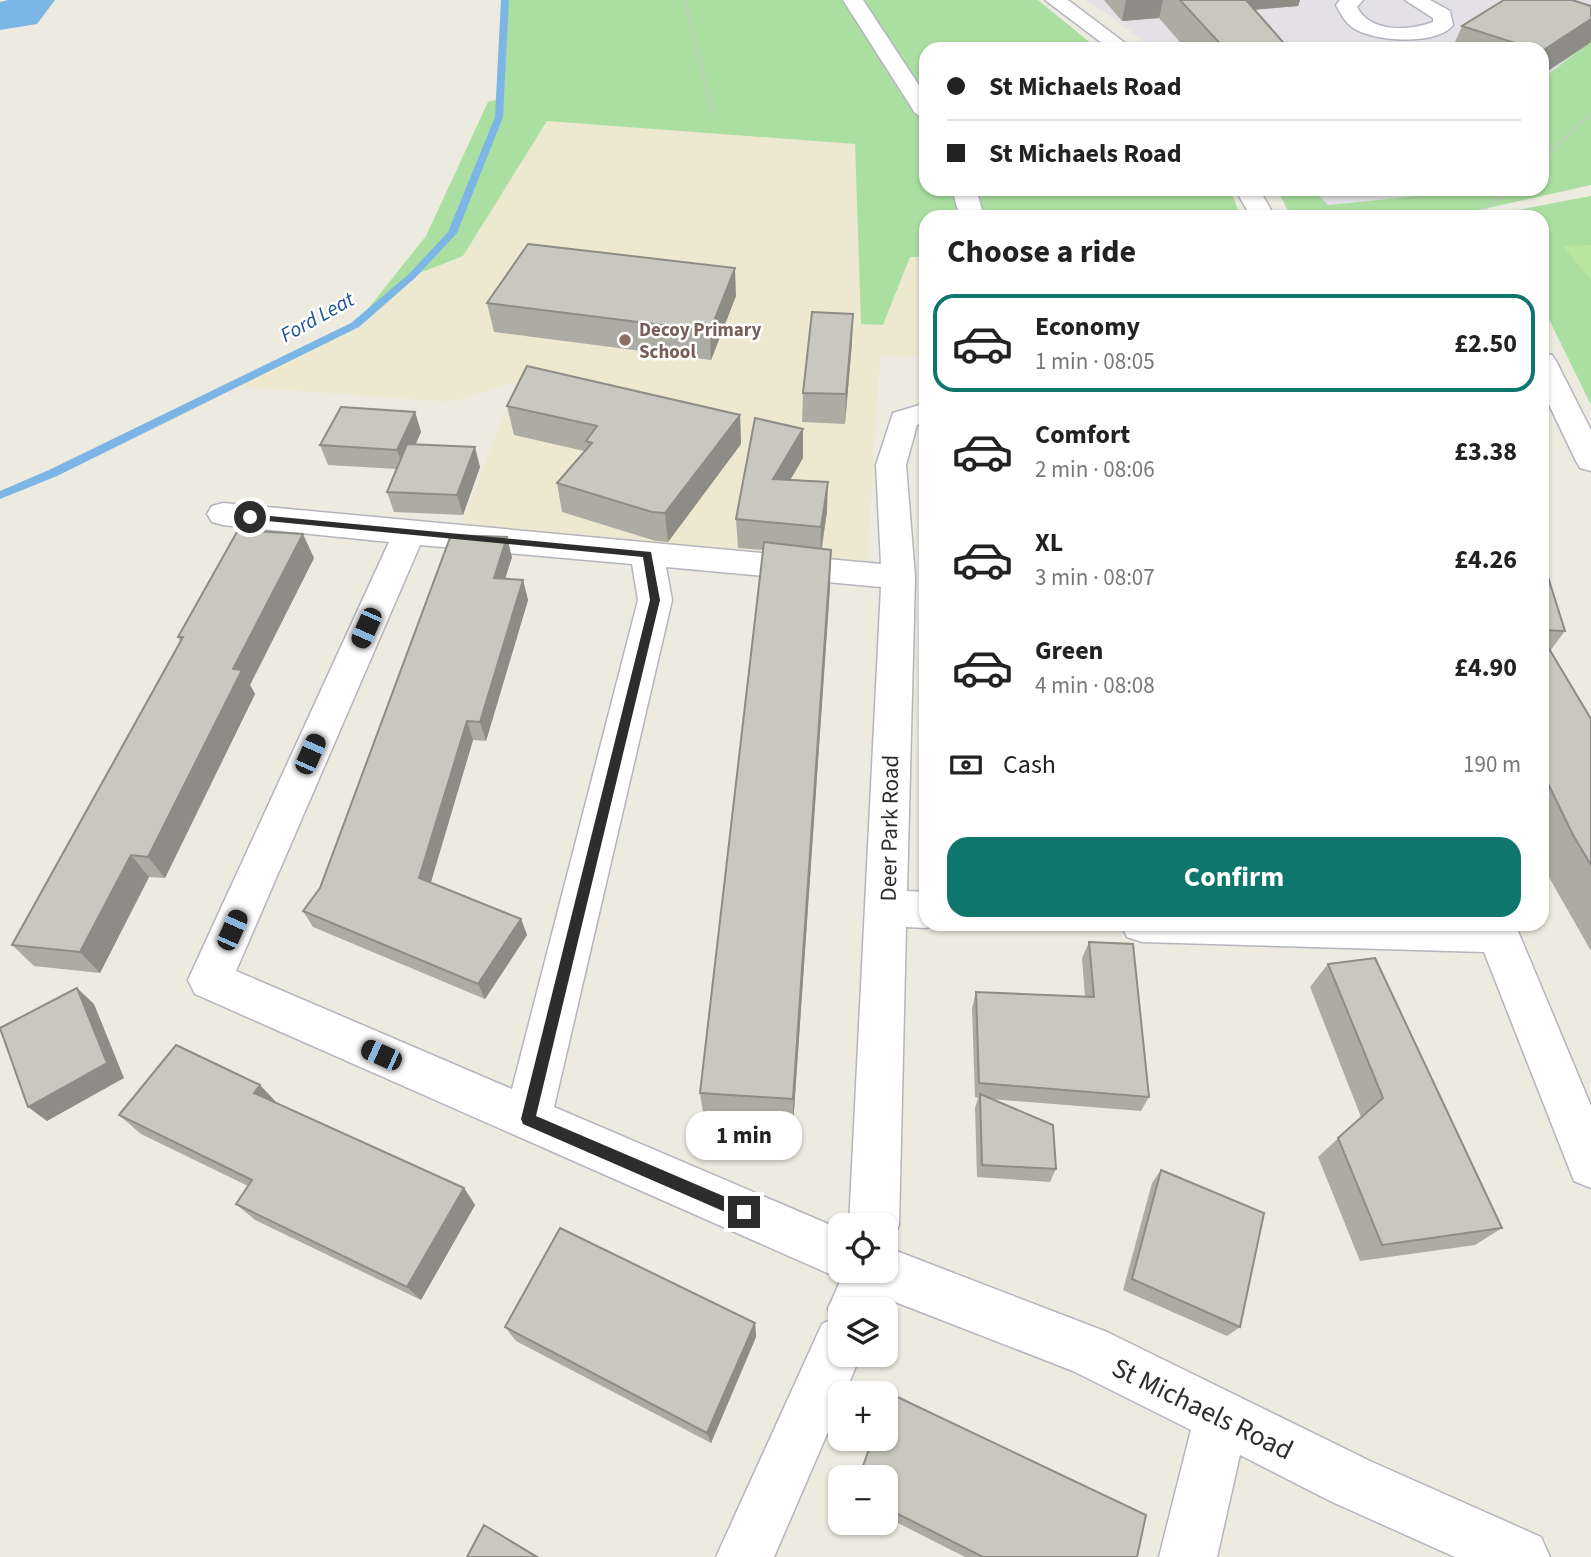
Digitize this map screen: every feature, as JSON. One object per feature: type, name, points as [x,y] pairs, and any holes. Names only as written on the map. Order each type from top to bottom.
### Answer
[{"type":"street","points":[[853,0],[919,102]]},
{"type":"street","points":[[1055,0],[1113,42]]},
{"type":"street","points":[[1353,0],[1346,5],[1348,11],[1358,22],[1371,28],[1407,33],[1430,32],[1443,25],[1443,15],[1415,0]]},
{"type":"street","points":[[1549,375],[1591,461]]},
{"type":"street","name":"Deer Park Road","points":[[875,1213],[906,909],[898,577],[908,464],[904,419],[919,414]]},
{"type":"street","points":[[223,514],[898,577]]},
{"type":"street","points":[[409,533],[210,980],[828,1249]]},
{"type":"street","points":[[528,1119],[655,600],[647,555]]},
{"type":"street","points":[[1497,931],[1591,1164]]},
{"type":"street","name":"St Michaels Road","points":[[898,1277],[1088,1351],[1350,1481],[1521,1557]]},
{"type":"street","points":[[745,1557],[829,1367]]},
{"type":"street","points":[[1188,1557],[1221,1417]]},
{"type":"path","points":[[685,0],[713,114]]},
{"type":"path","points":[[1549,153],[1591,113]]},
{"type":"path","points":[[1484,210],[1502,196]]},
{"type":"shaded area","points":[[1087,0],[1591,0],[1591,41],[1549,74],[1549,42],[1145,42]]},
{"type":"shaded area","name":"Decoy Primary School","points":[[547,121],[855,144],[861,324],[883,324],[910,257],[919,257],[919,357],[880,356],[867,563],[459,530],[517,382],[450,402],[234,386],[355,325],[412,276],[463,256]]},
{"type":"shaded area","points":[[1319,196],[1418,196],[1327,205]]},
{"type":"green space","points":[[505,0],[1038,0],[1089,42],[919,42],[919,196],[1233,196],[1238,210],[919,210],[919,257],[910,257],[883,325],[861,324],[855,144],[547,121],[463,256],[412,276],[355,325],[426,236],[488,102],[501,98]]},
{"type":"green space","points":[[1591,41],[1591,185],[1549,194],[1549,74]]},
{"type":"green space","points":[[1280,196],[1319,196],[1328,205],[1417,196],[1542,196],[1478,210],[1288,210]]},
{"type":"green space","points":[[1591,196],[1591,405],[1549,319],[1549,210],[1518,210]]},
{"type":"green space","points":[[1591,245],[1591,280],[1563,246]]},
{"type":"building","points":[[1180,0],[1246,0],[1283,42],[1219,42]]},
{"type":"building","points":[[1504,0],[1572,0],[1591,6],[1591,19],[1549,46],[1549,42],[1512,42],[1462,26]]},
{"type":"building","points":[[528,244],[735,268],[710,331],[487,303]]},
{"type":"building","points":[[812,312],[853,314],[846,394],[803,393]]},
{"type":"building","points":[[527,366],[740,415],[665,513],[652,512],[557,483],[592,443],[586,441],[597,426],[507,406]]},
{"type":"building","points":[[341,407],[415,412],[397,450],[320,445]]},
{"type":"building","points":[[755,418],[803,429],[773,479],[828,482],[821,527],[736,519]]},
{"type":"building","points":[[407,444],[475,447],[457,495],[387,492]]},
{"type":"building","points":[[238,530],[303,534],[233,669],[242,670],[148,857],[131,855],[80,952],[12,945],[183,637],[178,637]]},
{"type":"building","points":[[451,535],[507,537],[494,578],[523,580],[480,722],[467,721],[419,878],[521,919],[478,984],[303,911],[320,888]]},
{"type":"building","points":[[764,542],[831,550],[793,1099],[700,1093]]},
{"type":"building","points":[[1549,580],[1565,631],[1549,630]]},
{"type":"building","points":[[1549,649],[1591,719],[1591,865],[1549,785]]},
{"type":"building","points":[[1089,942],[1133,944],[1149,1097],[979,1083],[976,992],[1094,997]]},
{"type":"building","points":[[1375,958],[1502,1228],[1382,1245],[1338,1138],[1383,1098],[1328,964]]},
{"type":"building","points":[[77,988],[107,1063],[28,1107],[0,1028]]},
{"type":"building","points":[[176,1045],[260,1085],[254,1093],[464,1188],[407,1287],[236,1204],[252,1180],[119,1115]]},
{"type":"building","points":[[980,1094],[1053,1125],[1056,1169],[982,1165]]},
{"type":"building","points":[[1161,1170],[1264,1213],[1240,1327],[1132,1279]]},
{"type":"building","points":[[560,1228],[755,1323],[707,1433],[505,1327]]},
{"type":"building","points":[[898,1397],[1146,1515],[1137,1557],[983,1557],[898,1514],[898,1465],[863,1465],[868,1451],[898,1451]]},
{"type":"building","points":[[484,1525],[537,1557],[467,1557]]},
{"type":"waterway","points":[[0,16],[21,14],[32,0]]},
{"type":"waterway","name":"Ford Leat","points":[[0,495],[53,473],[355,325],[412,276],[452,233],[499,117],[505,0]]},
{"type":"place","name":"Decoy Primary School","points":[[625,340]]},
{"type":"route","points":[[250,517],[647,555],[655,600],[528,1119],[744,1212]]}]
